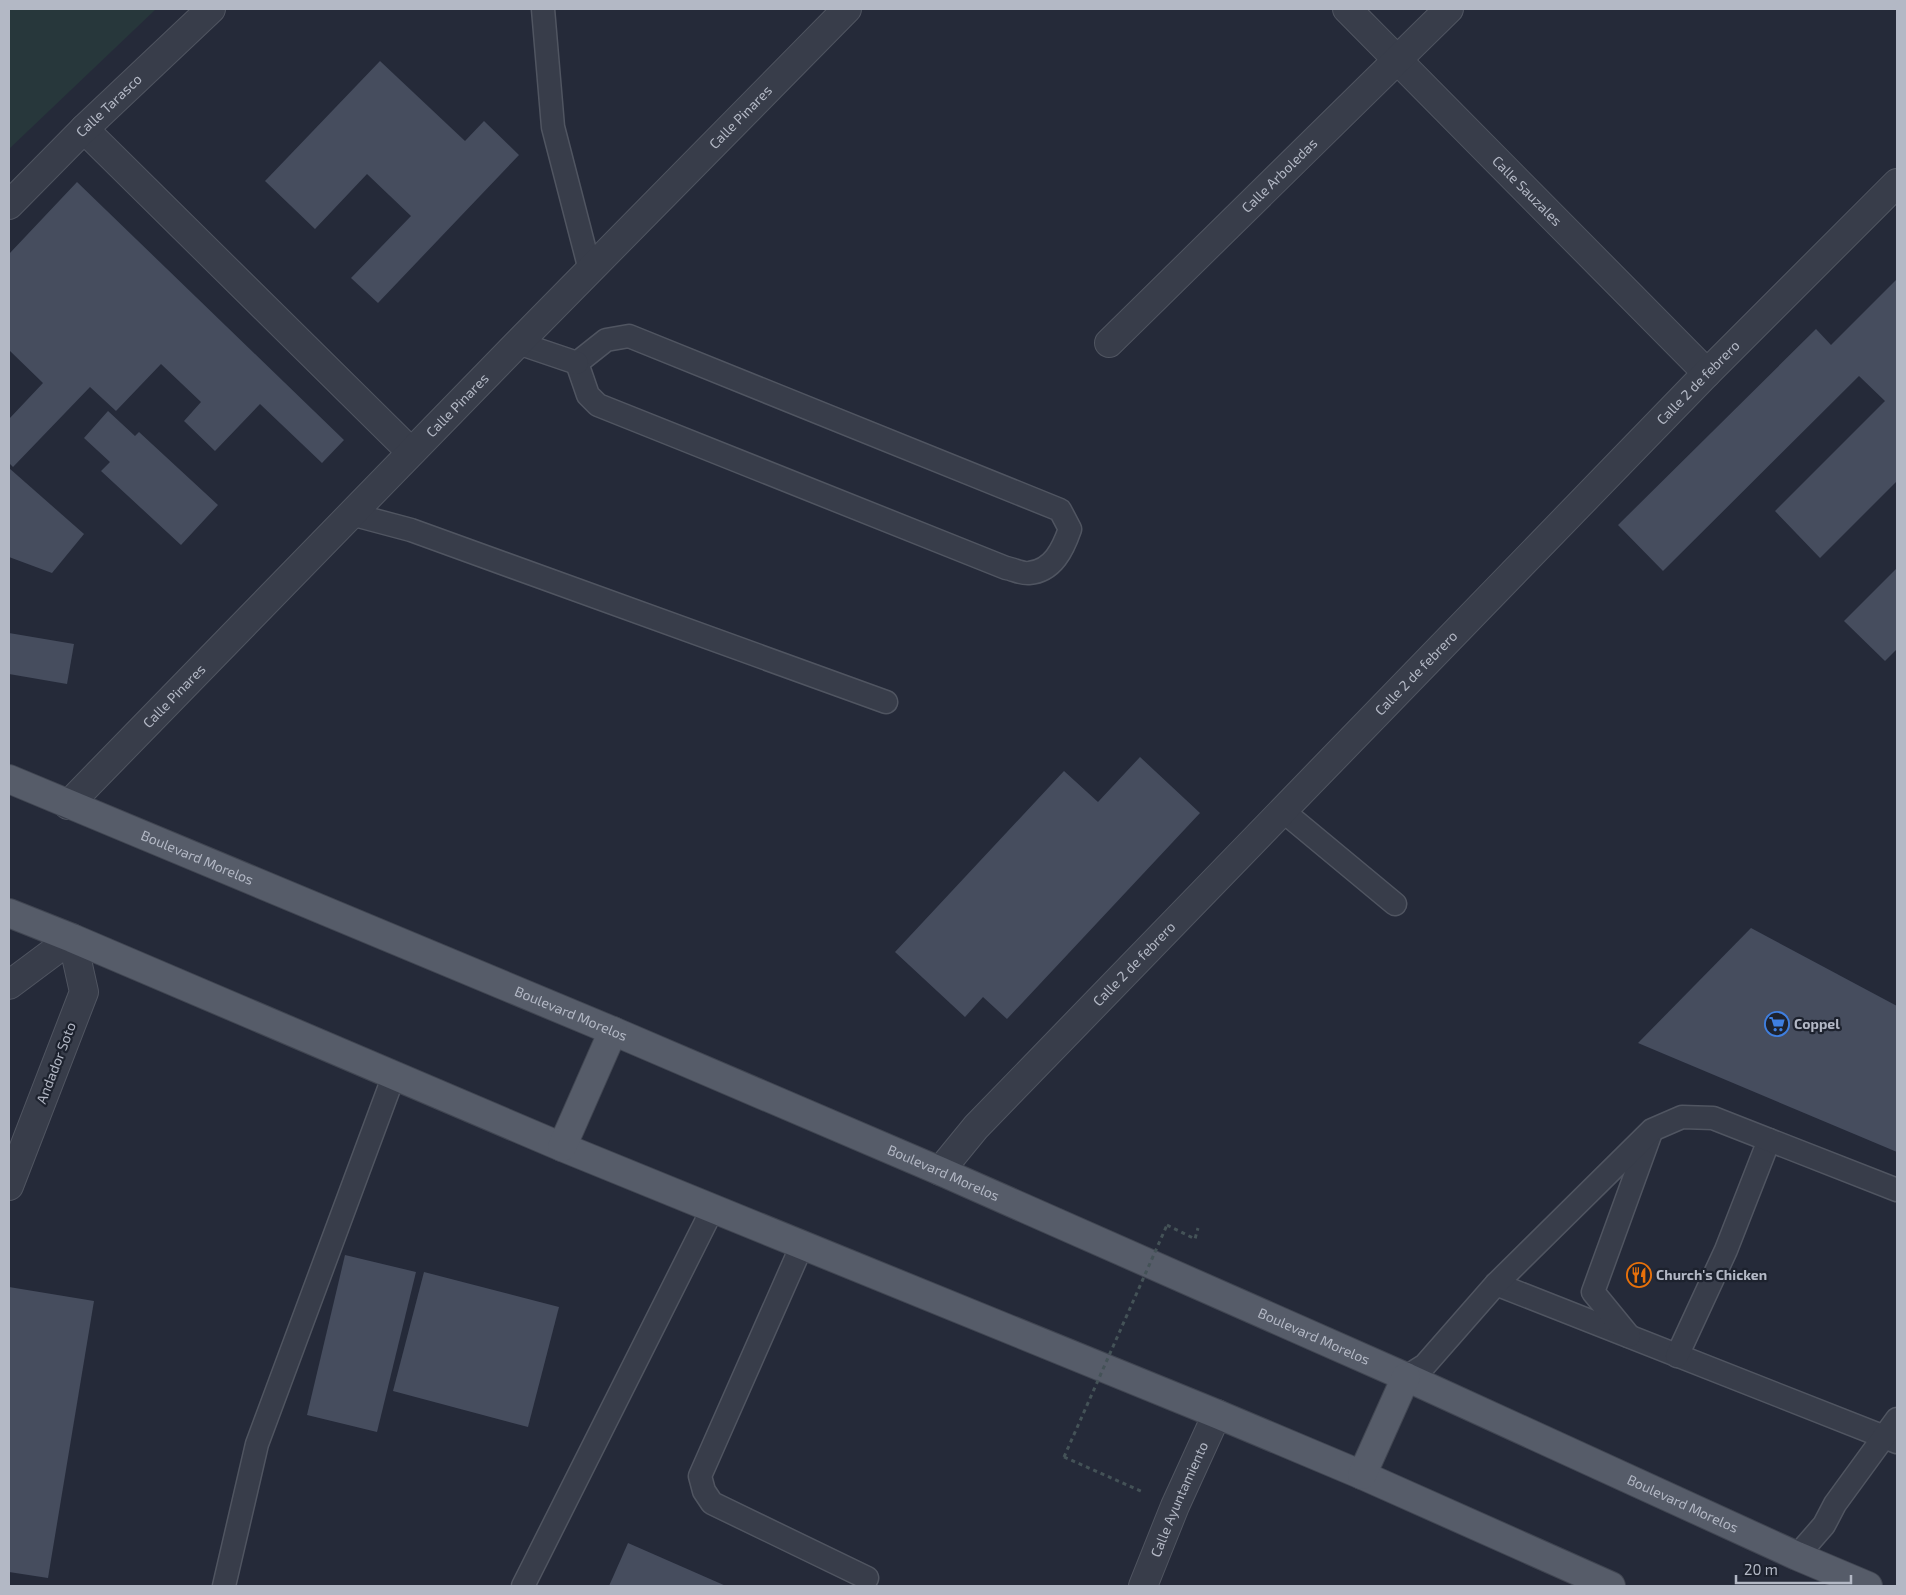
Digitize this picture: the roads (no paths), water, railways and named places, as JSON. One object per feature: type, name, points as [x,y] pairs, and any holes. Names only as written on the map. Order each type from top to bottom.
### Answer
[{"type":"main road","name":"Boulevard Morelos","points":[[9,779],[613,1031],[940,1171],[1406,1377],[1797,1556],[1868,1586]]},
{"type":"main road","points":[[9,913],[562,1146],[1217,1414],[1362,1475],[1611,1586]]},
{"type":"main road","points":[[562,1146],[613,1031]]},
{"type":"main road","points":[[1362,1475],[1406,1377]]},
{"type":"street","name":"Calle Tarasco","points":[[9,205],[84,129],[211,9]]},
{"type":"street","name":"Calle Pinares","points":[[68,805],[411,452],[847,9]]},
{"type":"street","name":"Calle Sauzales","points":[[1347,9],[1707,373]]},
{"type":"street","name":"Calle Arboledas","points":[[1109,343],[1449,9]]},
{"type":"street","points":[[84,129],[411,452]]},
{"type":"street","name":"Calle 2 de febrero","points":[[940,1171],[976,1127],[1283,810],[1707,373],[1897,183]]},
{"type":"street","points":[[9,985],[72,938]]},
{"type":"street","name":"Andador Soto","points":[[9,1186],[84,992],[72,938]]},
{"type":"street","name":"Calle Ayuntamiento","points":[[1143,1586],[1175,1506],[1217,1414]]},
{"type":"lane","points":[[544,9],[553,127],[590,270]]},
{"type":"lane","points":[[630,336],[1060,510],[1070,529],[1063,550],[1048,567],[1028,573],[1006,568],[598,405],[588,395],[577,362],[606,340],[630,336]]},
{"type":"lane","points":[[518,343],[577,362]]},
{"type":"lane","points":[[351,514],[411,530],[886,702]]},
{"type":"lane","points":[[1283,810],[1395,904]]},
{"type":"lane","points":[[224,1586],[257,1444],[394,1075]]},
{"type":"lane","points":[[1406,1377],[1425,1365],[1496,1284],[1652,1130],[1682,1117],[1713,1118],[1897,1190]]},
{"type":"lane","points":[[1629,1336],[1593,1292],[1652,1130]]},
{"type":"lane","points":[[1677,1356],[1726,1250],[1769,1140]]},
{"type":"lane","points":[[523,1586],[713,1208]]},
{"type":"lane","points":[[802,1245],[700,1476],[704,1491],[712,1503],[867,1578]]},
{"type":"lane","points":[[1496,1284],[1677,1356],[1893,1433],[1835,1504],[1824,1525],[1797,1556]]},
{"type":"place","name":"Coppel","points":[[1777,1024]]},
{"type":"place","name":"Church's Chicken","points":[[1639,1275]]}]
